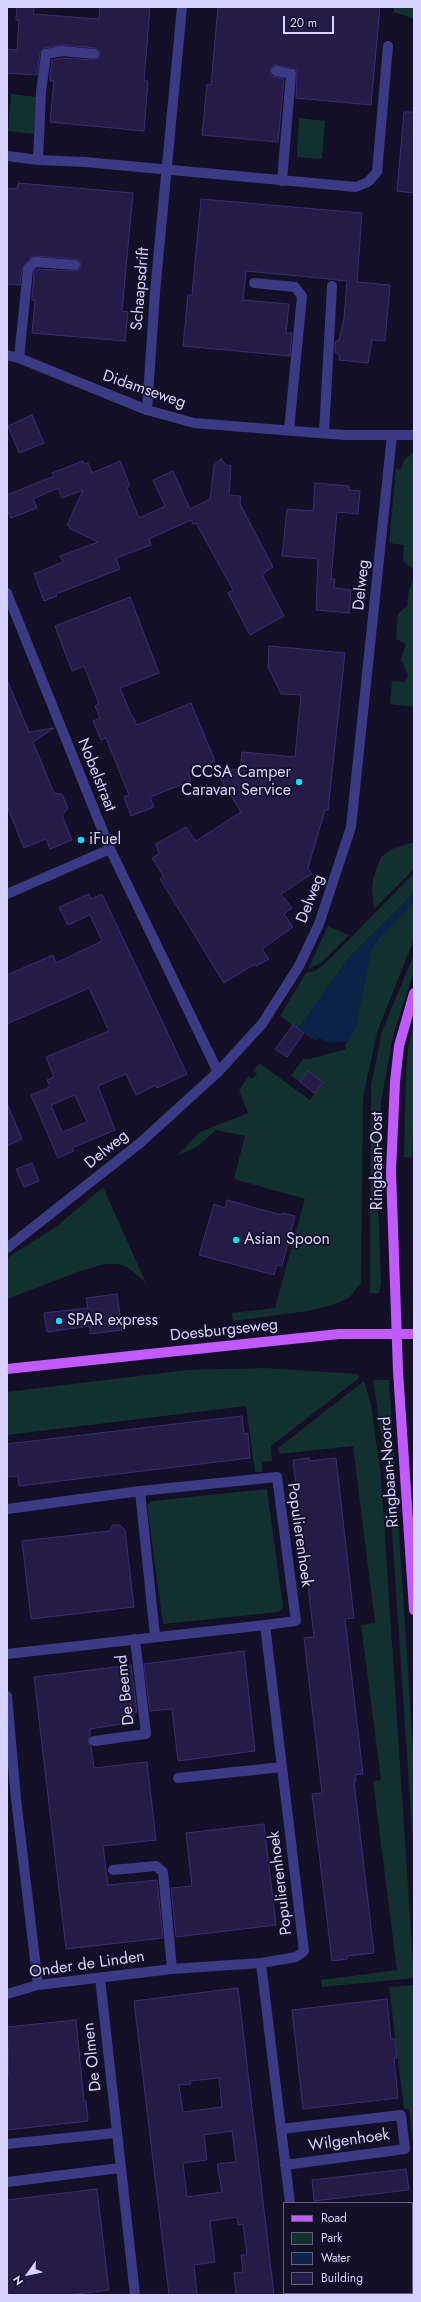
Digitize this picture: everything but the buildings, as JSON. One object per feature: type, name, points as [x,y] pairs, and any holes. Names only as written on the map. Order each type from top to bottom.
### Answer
[{"type":"main road","name":"Ringbaan-Oost","points":[[397,1333],[391,1171],[392,1126],[399,1046],[414,993]]},
{"type":"main road","name":"Ringbaan-Noord","points":[[397,1333],[414,1610]]},
{"type":"main road","name":"Doesburgseweg","points":[[7,1369],[339,1334],[414,1334]]},
{"type":"street","name":"Schaapsdrift","points":[[147,410],[155,292],[182,7]]},
{"type":"street","points":[[7,156],[38,160],[85,162],[356,187],[368,182],[377,172],[388,46]]},
{"type":"street","points":[[38,160],[41,92],[46,54],[63,51],[94,54]]},
{"type":"street","points":[[276,71],[291,74],[282,181]]},
{"type":"street","points":[[19,358],[28,269],[35,262],[75,265]]},
{"type":"street","points":[[254,283],[295,287],[302,296],[289,430]]},
{"type":"street","points":[[324,433],[332,286]]},
{"type":"street","name":"Didamseweg","points":[[7,356],[19,358],[147,410],[194,423],[324,433],[414,436]]},
{"type":"street","name":"Delweg","points":[[7,1248],[140,1143],[218,1072],[262,1024],[299,966],[319,924],[352,827],[392,435]]},
{"type":"street","name":"Nobelstraat","points":[[7,593],[110,849],[218,1072]]},
{"type":"street","points":[[7,894],[110,849]]},
{"type":"street","name":"Populierenhoek","points":[[7,1509],[140,1491],[276,1477],[296,1621],[265,1625],[304,1951],[296,1957],[261,1963]]},
{"type":"street","points":[[140,1491],[155,1636]]},
{"type":"street","name":"De Beemd","points":[[7,1654],[155,1636],[265,1625]]},
{"type":"street","name":"De Beemd","points":[[94,1741],[146,1734],[135,1639]]},
{"type":"street","points":[[7,1696],[11,1800],[38,1985]]},
{"type":"street","points":[[178,1778],[282,1767]]},
{"type":"street","points":[[113,1870],[156,1866],[163,1872],[172,1969]]},
{"type":"street","points":[[261,1963],[290,2202]]},
{"type":"street","name":"Onder de Linden","points":[[7,1994],[38,1985],[172,1969],[261,1963]]},
{"type":"street","name":"De Olmen","points":[[100,1978],[135,2295]]},
{"type":"street","name":"Wilgenhoek","points":[[281,2129],[401,2115],[405,2149],[285,2165]]},
{"type":"street","points":[[7,2144],[116,2133]]},
{"type":"street","points":[[7,2182],[120,2168]]},
{"type":"green space","points":[[394,7],[414,7],[414,19],[394,12]]},
{"type":"green space","points":[[11,94],[36,97],[34,134],[8,131]]},
{"type":"green space","points":[[299,118],[325,121],[322,159],[297,157]]},
{"type":"green space","points":[[414,452],[414,570],[403,561],[404,545],[389,543],[396,468],[401,469],[404,460]]},
{"type":"green space","points":[[414,576],[414,707],[390,704],[392,681],[404,682],[408,675],[401,659],[406,644],[396,639],[398,614],[407,606],[409,590]]},
{"type":"green space","points":[[414,842],[414,869],[374,909],[372,889],[373,879],[381,857],[392,849]]},
{"type":"green space","points":[[414,873],[414,893],[348,959],[298,1029],[280,1016],[306,973],[315,971],[330,959]]},
{"type":"green space","points":[[414,902],[414,939],[377,1032],[363,1097],[361,1283],[349,1298],[332,1305],[308,1311],[233,1321],[232,1313],[275,1308],[305,1199],[234,1179],[245,1136],[216,1130],[198,1146],[177,1156],[200,1132],[248,1113],[239,1090],[249,1076],[251,1079],[257,1075],[255,1071],[252,1073],[259,1063],[310,1100],[322,1082],[308,1071],[300,1082],[291,1076],[303,1059],[310,1059],[346,1049],[345,1045],[356,1025],[371,950],[381,935]]},
{"type":"green space","points":[[328,926],[349,935],[321,963],[308,969]]},
{"type":"green space","points":[[414,954],[414,971],[393,1036],[381,1102],[377,1170],[381,1283],[379,1293],[370,1293],[371,1086],[382,1032]]},
{"type":"green space","points":[[414,1022],[414,1109],[412,1158],[404,1157],[406,1073],[408,1049]]},
{"type":"green space","points":[[103,1187],[146,1283],[127,1267],[118,1264],[105,1264],[80,1271],[7,1299],[7,1258],[57,1226]]},
{"type":"green space","points":[[266,1368],[356,1374],[359,1375],[359,1378],[271,1446],[272,1461],[262,1462],[262,1472],[255,1472],[246,1406],[7,1435],[7,1392],[187,1370]]},
{"type":"green space","points":[[373,1380],[389,1380],[414,1763],[414,1859],[389,1487]]},
{"type":"green space","points":[[364,1381],[371,1405],[381,1476],[414,1978],[322,1987],[321,1980],[397,1970],[373,1781],[381,1780],[361,1625],[375,1623],[353,1446],[279,1454],[278,1448]]},
{"type":"green space","points":[[267,1489],[283,1607],[279,1612],[163,1624],[147,1505],[152,1501]]},
{"type":"green space","points":[[414,1985],[414,2151],[409,2109],[404,2109],[389,1987]]},
{"type":"water","points":[[414,893],[414,902],[381,935],[371,950],[356,1025],[349,1041],[331,1043],[318,1038],[316,1041],[298,1029],[348,959]]},
{"type":"place","name":"CCSA Camper Caravan Service","points":[[299,782]]},
{"type":"place","name":"iFuel","points":[[81,840]]},
{"type":"place","name":"Asian Spoon","points":[[236,1240]]},
{"type":"place","name":"SPAR express","points":[[59,1321]]}]
